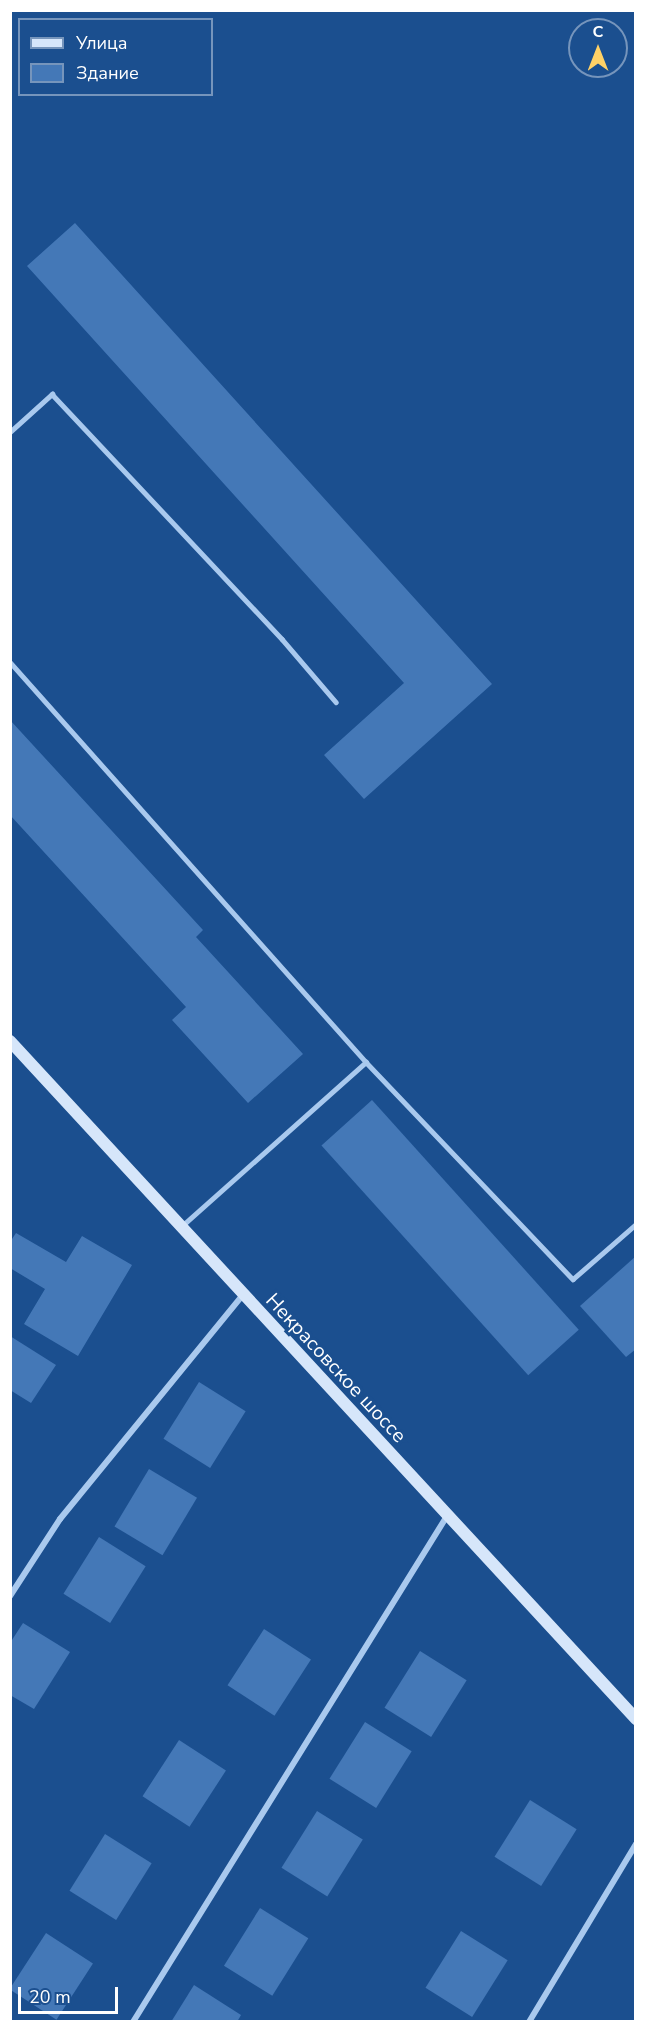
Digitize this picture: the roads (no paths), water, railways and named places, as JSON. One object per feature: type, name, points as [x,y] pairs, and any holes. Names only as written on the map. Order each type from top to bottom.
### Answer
[{"type":"main road","name":"Некрасовское шоссе","points":[[10,1041],[636,1719]]},
{"type":"street","points":[[10,1596],[60,1520],[243,1295]]},
{"type":"street","points":[[133,2022],[447,1516]]},
{"type":"street","points":[[529,2022],[636,1844]]},
{"type":"lane","points":[[10,432],[52,394],[282,639],[336,702]]},
{"type":"lane","points":[[10,662],[366,1062],[573,1279],[636,1224]]},
{"type":"lane","points":[[180,1227],[366,1062]]}]
